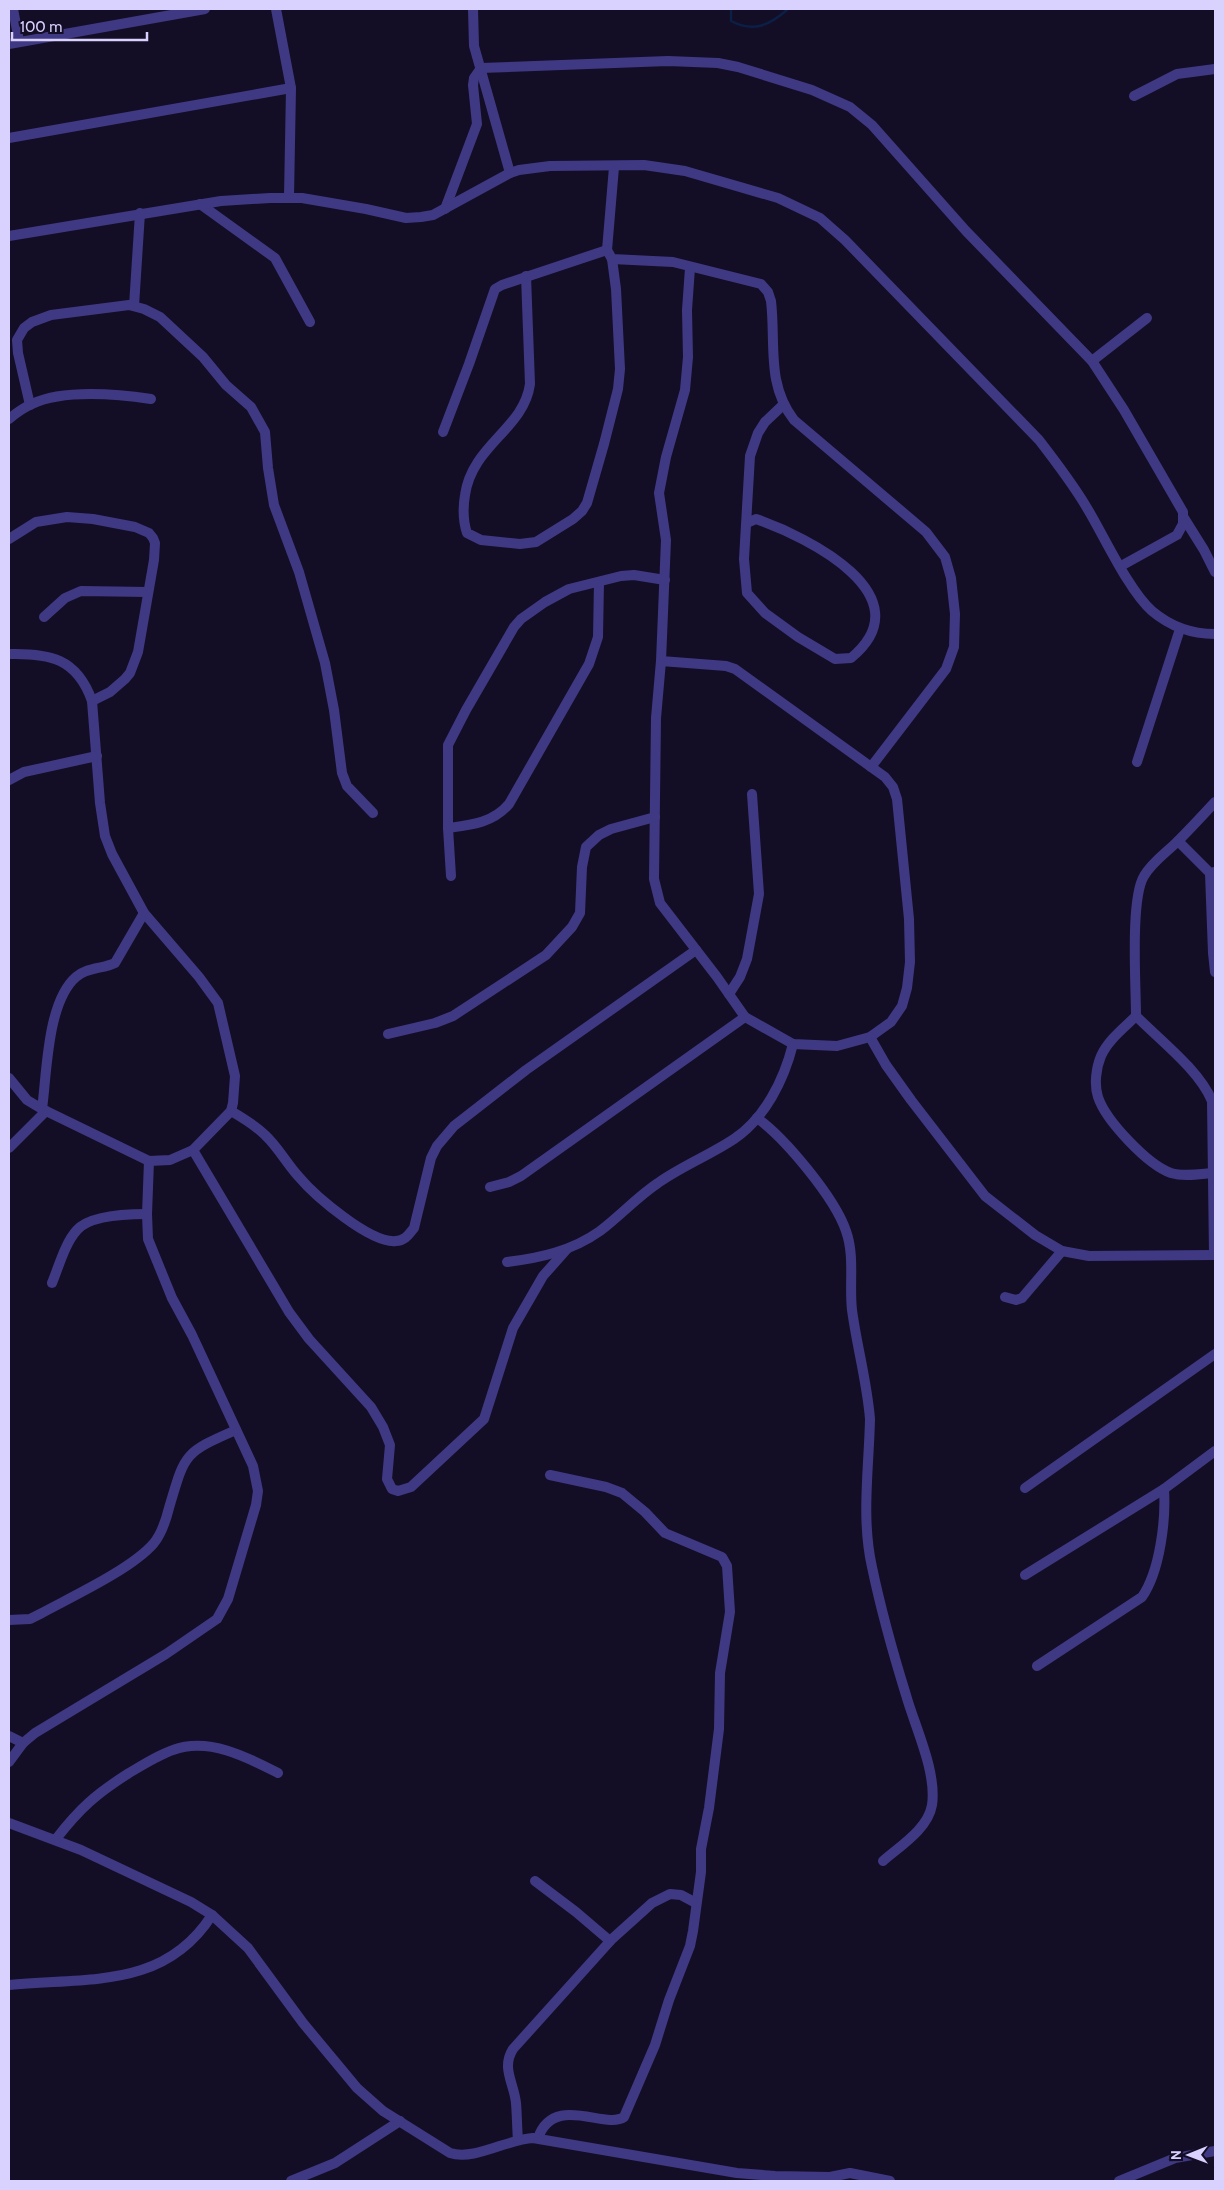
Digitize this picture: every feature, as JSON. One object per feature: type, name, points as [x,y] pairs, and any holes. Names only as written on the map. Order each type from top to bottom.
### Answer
[{"type":"street","points":[[14,9],[14,42],[205,9]]},
{"type":"street","points":[[276,9],[291,88],[289,197]]},
{"type":"street","points":[[473,9],[474,46],[510,173]]},
{"type":"street","points":[[481,68],[623,62],[705,62],[738,67],[812,90],[850,107],[872,125],[966,231],[1092,361],[1124,410],[1215,572]]},
{"type":"street","points":[[445,209],[477,124],[473,85],[474,78],[481,68]]},
{"type":"street","points":[[1134,96],[1177,74],[1188,71],[1215,69]]},
{"type":"street","points":[[9,138],[291,88]]},
{"type":"street","points":[[9,236],[221,201],[289,197],[366,209],[406,218],[433,215],[510,173],[550,166],[614,167],[644,165],[685,171],[778,198],[820,218],[845,240],[1038,440],[1067,476],[1134,589],[1151,610],[1180,629],[1215,634]]},
{"type":"street","points":[[526,276],[529,396],[513,420],[481,454],[466,486],[464,502],[464,523],[467,533],[481,540],[520,544],[536,542],[573,519],[582,511],[592,491],[618,389],[620,369],[616,289],[610,254],[614,167]]},
{"type":"street","points":[[200,204],[275,258],[310,322]]},
{"type":"street","points":[[134,306],[140,213]]},
{"type":"street","points":[[443,432],[495,289],[526,276],[610,254],[665,261],[756,282],[765,288],[771,301],[774,370],[782,404],[794,420],[926,532],[945,557],[951,578],[955,614],[954,647],[946,669],[871,767]]},
{"type":"street","points":[[661,661],[726,666],[735,669],[885,777],[893,787],[897,799],[909,919],[910,962],[907,988],[902,1006],[892,1022],[870,1037],[838,1046],[793,1044],[744,1017],[729,994],[667,913],[656,894],[653,867],[656,718],[661,661],[666,540],[659,494],[666,457],[686,390],[688,357],[687,310],[690,268]]},
{"type":"street","points":[[30,405],[18,353],[17,340],[24,328],[32,322],[51,315],[97,308],[134,306],[152,312],[160,318],[203,356],[226,385],[251,407],[263,425],[274,505],[299,572],[325,663],[334,710],[342,773],[348,786],[373,813]]},
{"type":"street","points":[[1092,361],[1148,318]]},
{"type":"street","points":[[9,418],[30,405],[52,398],[104,394],[151,399]]},
{"type":"street","points":[[747,523],[756,519],[783,529],[842,564],[864,585],[872,596],[875,606],[875,626],[866,644],[851,658],[841,660],[827,655],[778,624],[749,596],[746,588],[744,572],[750,456],[758,433],[765,422],[782,404]]},
{"type":"street","points":[[9,540],[36,522],[67,517],[93,518],[143,530],[149,533],[155,543],[140,646],[130,673],[114,689],[92,701]]},
{"type":"street","points":[[1121,566],[1177,535],[1184,518]]},
{"type":"street","points":[[451,876],[448,828],[448,746],[502,645],[521,620],[545,602],[569,589],[621,576],[634,575],[665,580]]},
{"type":"street","points":[[448,828],[478,824],[496,816],[509,804],[590,664],[598,637],[599,582]]},
{"type":"street","points":[[44,617],[65,598],[82,591],[147,592]]},
{"type":"street","points":[[1137,762],[1180,629]]},
{"type":"street","points":[[9,654],[44,655],[62,660],[81,680],[92,701],[102,822],[105,836],[112,854],[144,913],[199,976],[218,1003],[235,1076],[235,1094],[230,1111],[193,1150],[170,1160],[149,1161],[26,1100],[9,1078]]},
{"type":"street","points":[[9,780],[24,772],[97,756]]},
{"type":"street","points":[[729,994],[740,977],[747,959],[758,894],[752,794]]},
{"type":"street","points":[[1213,1173],[1176,1174],[1162,1169],[1115,1125],[1097,1096],[1096,1076],[1101,1056],[1106,1048],[1136,1016],[1137,891],[1144,876],[1157,859],[1178,841],[1215,802]]},
{"type":"street","points":[[388,1034],[452,1016],[546,955],[572,927],[580,913],[584,852],[590,842],[611,829],[654,817]]},
{"type":"street","points":[[1178,841],[1213,873],[1215,972]]},
{"type":"street","points":[[9,1148],[44,1110],[51,1040],[59,1002],[76,976],[115,962],[144,913]]},
{"type":"street","points":[[230,1111],[266,1136],[297,1176],[326,1204],[357,1227],[389,1241],[400,1240],[408,1236],[414,1228],[431,1158],[437,1146],[454,1126],[526,1070],[696,950]]},
{"type":"street","points":[[870,1037],[886,1065],[911,1100],[985,1196],[1035,1235],[1062,1251],[1089,1256],[1215,1255],[1214,1108],[1210,1096],[1191,1071],[1136,1016]]},
{"type":"street","points":[[490,1187],[509,1182],[520,1176],[744,1017]]},
{"type":"street","points":[[507,1262],[546,1256],[588,1239],[660,1182],[734,1139],[757,1118],[783,1076],[793,1044]]},
{"type":"street","points":[[757,1118],[778,1135],[821,1188],[846,1230],[851,1256],[852,1311],[869,1400],[868,1544],[877,1589],[927,1760],[932,1794],[932,1805],[923,1825],[883,1861]]},
{"type":"street","points":[[193,1150],[289,1312],[309,1339],[323,1352],[371,1407],[383,1427],[390,1445],[388,1479],[392,1489],[398,1491],[410,1487],[484,1419],[513,1328],[543,1276],[567,1249]]},
{"type":"street","points":[[9,1762],[23,1743],[35,1733],[211,1624],[222,1612],[258,1497],[256,1472],[154,1258],[148,1239],[149,1161]]},
{"type":"street","points":[[52,1283],[72,1236],[82,1226],[106,1217],[147,1214]]},
{"type":"street","points":[[1005,1297],[1016,1300],[1022,1298],[1062,1251]]},
{"type":"street","points":[[1025,1488],[1215,1354]]},
{"type":"street","points":[[9,1620],[30,1619],[86,1589],[142,1554],[154,1543],[159,1535],[180,1468],[189,1455],[199,1447],[236,1430]]},
{"type":"street","points":[[1025,1575],[1164,1489],[1215,1451]]},
{"type":"street","points":[[538,2138],[544,2126],[568,2115],[588,2115],[612,2120],[620,2120],[624,2117],[655,2045],[669,2000],[690,1946],[701,1872],[701,1849],[710,1808],[719,1729],[720,1673],[730,1612],[726,1563],[722,1557],[665,1533],[622,1492],[550,1475]]},
{"type":"street","points":[[1037,1666],[1142,1598],[1148,1590],[1164,1524],[1164,1489]]},
{"type":"street","points":[[9,1736],[23,1743]]},
{"type":"street","points":[[56,1839],[82,1807],[97,1794],[174,1749],[191,1747],[230,1750],[278,1773]]},
{"type":"street","points":[[9,1823],[56,1839],[145,1879],[191,1902],[212,1915],[248,1948],[303,2023],[357,2088],[384,2111],[446,2152],[457,2155],[518,2140],[538,2138],[737,2173],[834,2179],[850,2173],[890,2181]]},
{"type":"street","points":[[535,1881],[576,1912],[610,1942]]},
{"type":"street","points":[[518,2140],[516,2101],[507,2067],[509,2056],[610,1942],[652,1903],[666,1895],[681,1895],[696,1903]]},
{"type":"street","points":[[9,1985],[102,1978],[152,1967],[176,1955],[194,1940],[212,1915]]},
{"type":"street","points":[[290,2181],[335,2163],[400,2121]]},
{"type":"street","points":[[1119,2181],[1175,2158],[1215,2150]]},
{"type":"waterway","points":[[731,9],[731,21],[739,25],[754,27],[768,23],[788,9]]}]
